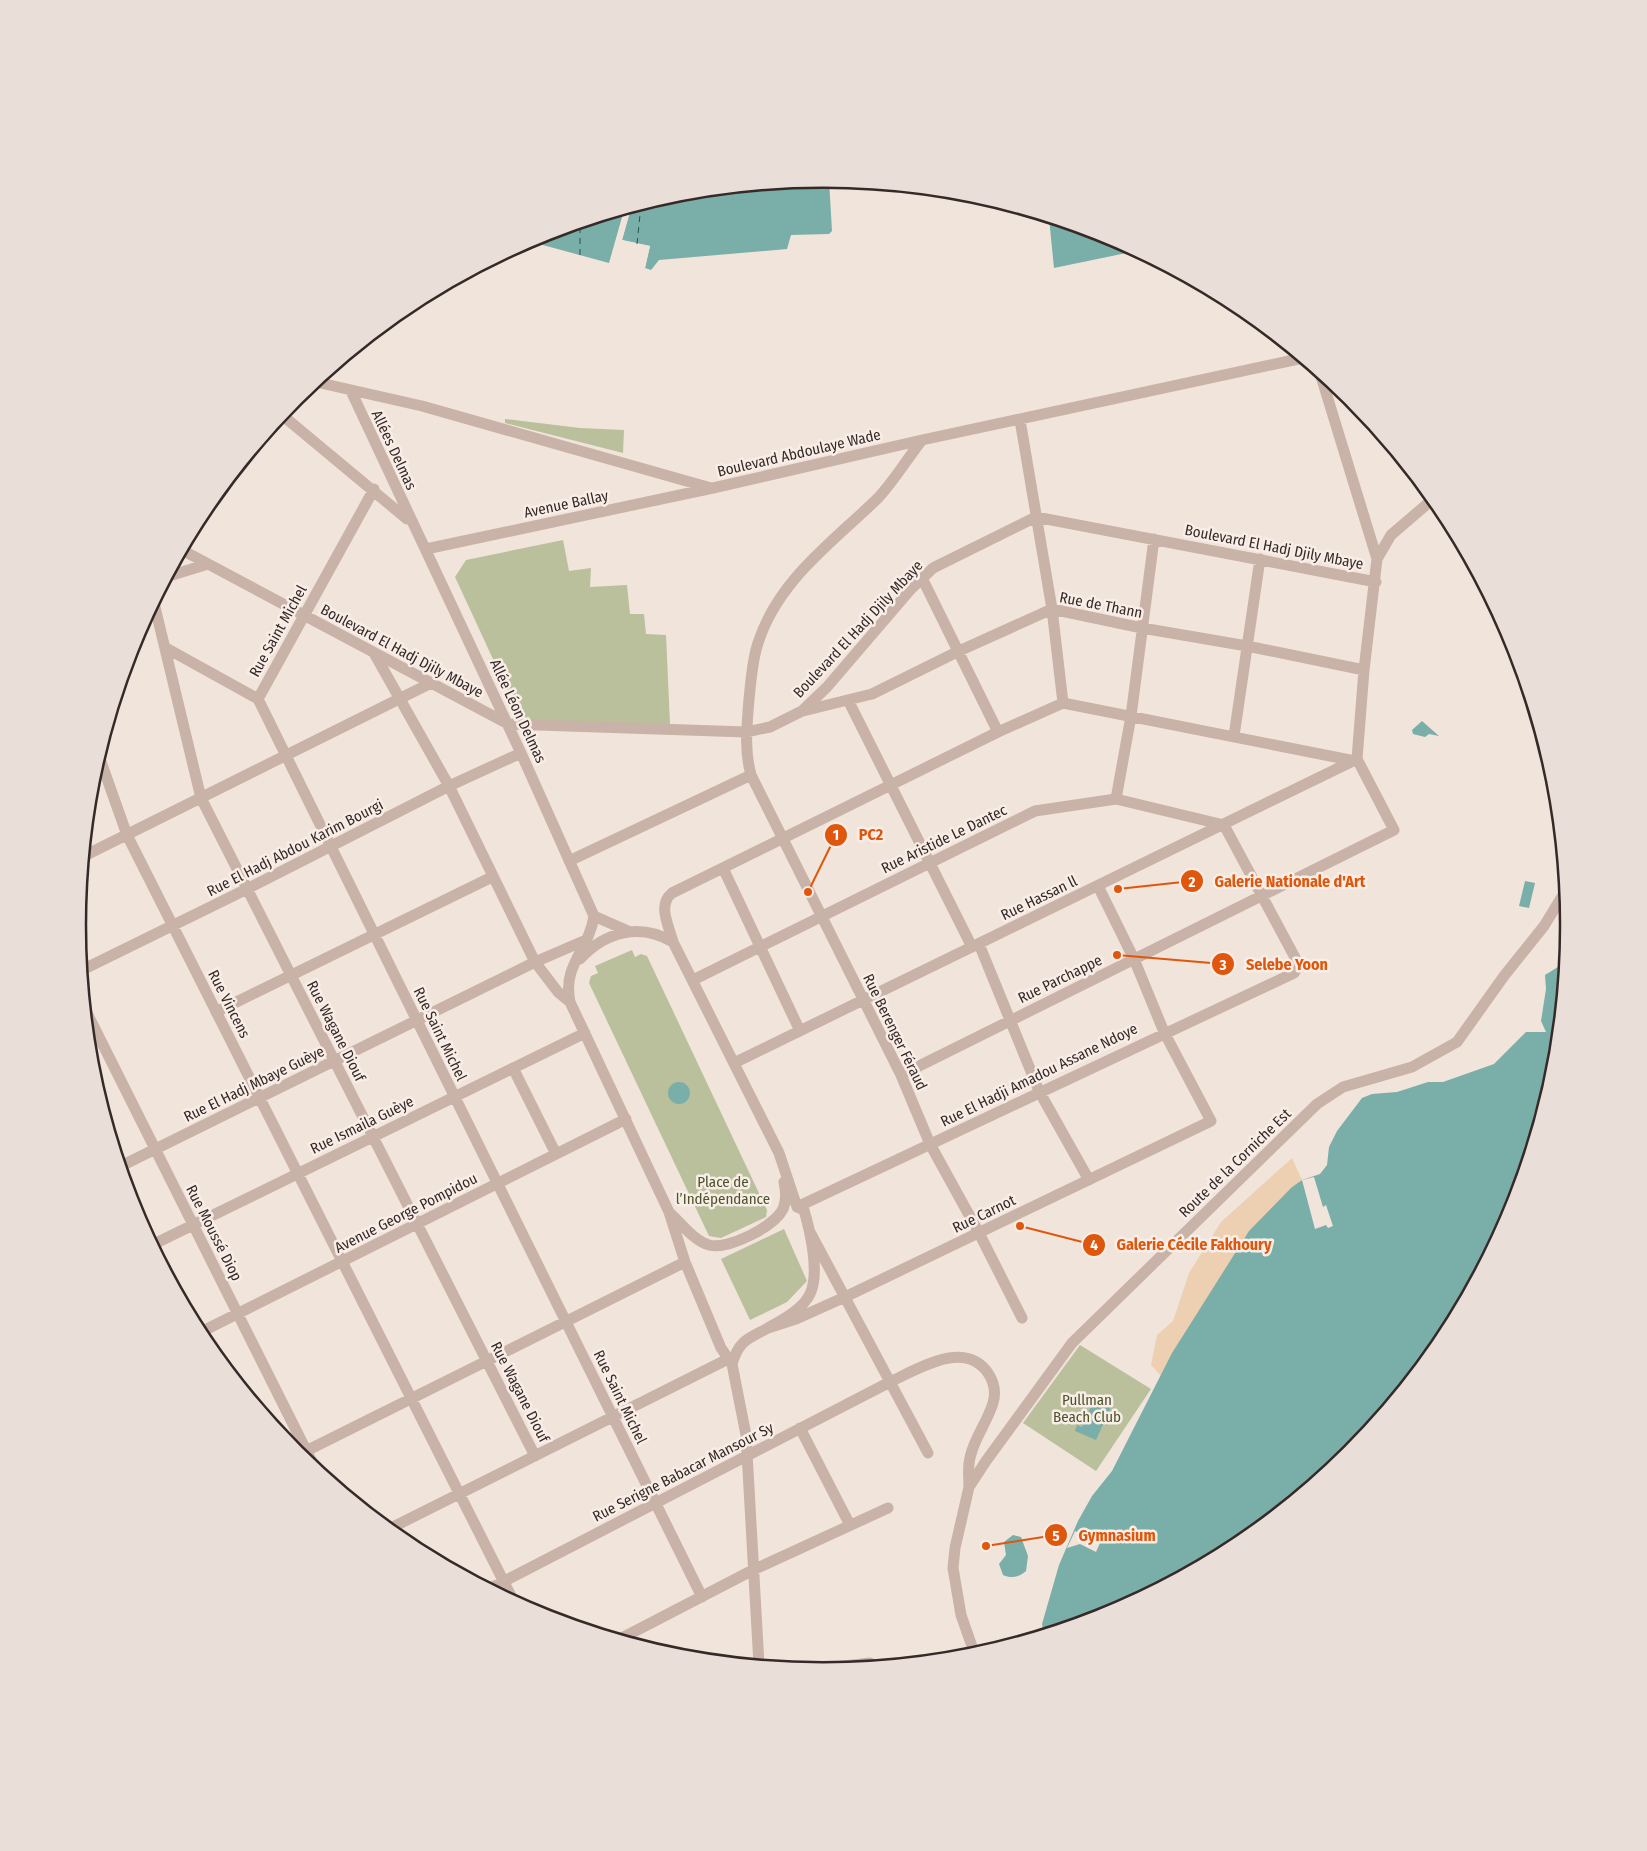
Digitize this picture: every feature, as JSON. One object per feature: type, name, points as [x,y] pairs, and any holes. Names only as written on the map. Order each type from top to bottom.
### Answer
[{"type":"street","name":"Boulevard Abdoulaye Wade","points":[[323,384],[422,406],[713,488],[922,440],[1295,359]]},
{"type":"street","points":[[396,1526],[613,1417],[730,1362],[736,1350],[746,1339],[795,1311],[810,1294],[813,1276],[810,1232],[804,1210],[797,1207],[779,1153],[673,942],[663,907],[665,900],[672,893],[998,732],[1063,702],[1356,760],[1377,559],[1323,383]]},
{"type":"street","name":"Allées Delmas","points":[[351,391],[410,521]]},
{"type":"street","points":[[287,419],[374,489],[410,521]]},
{"type":"street","points":[[1020,420],[1052,609],[1063,702]]},
{"type":"street","name":"Rue Berenger Féraud","points":[[922,440],[880,496],[802,570],[783,592],[768,617],[752,667],[746,732],[746,755],[751,775],[901,1075],[930,1144],[979,1232],[1022,1318]]},
{"type":"street","name":"Avenue Ballay","points":[[426,548],[713,488]]},
{"type":"street","name":"Rue Saint Michel","points":[[374,489],[258,699],[702,1597]]},
{"type":"street","points":[[1377,559],[1391,535],[1428,503]]},
{"type":"street","name":"Boulevard El Hadj Djily Mbaye","points":[[187,553],[508,724],[746,732],[770,728],[802,711],[827,687],[922,578],[933,568],[1036,517],[1376,582]]},
{"type":"street","name":"Allée Léon Delmas","points":[[410,521],[426,548],[508,724],[594,916]]},
{"type":"street","points":[[1116,799],[1131,716],[1154,539]]},
{"type":"street","points":[[1234,736],[1260,559]]},
{"type":"street","points":[[176,574],[208,564]]},
{"type":"street","points":[[922,578],[998,732]]},
{"type":"street","name":"Rue de Thann","points":[[802,711],[872,694],[959,651],[1052,609],[1364,670]]},
{"type":"street","name":"Rue Wagane Diouf","points":[[156,612],[201,798],[535,1456]]},
{"type":"street","points":[[166,648],[258,699]]},
{"type":"street","points":[[374,652],[449,786],[535,962],[558,992],[570,1002]]},
{"type":"street","points":[[91,853],[431,683]]},
{"type":"street","points":[[848,700],[1012,1020],[1039,1091],[1089,1180]]},
{"type":"street","name":"Rue El Hadj Abdou Karim Bourgi","points":[[88,967],[247,889],[449,786],[521,753]]},
{"type":"street","name":"Rue Hassan ll","points":[[734,1063],[1356,760]]},
{"type":"street","name":"Rue Parchappe","points":[[901,1075],[1394,830],[1356,760]]},
{"type":"street","name":"Rue Vincens","points":[[103,768],[127,834],[510,1593]]},
{"type":"street","points":[[569,861],[751,775]]},
{"type":"street","name":"Rue Aristide Le Dantec","points":[[693,980],[1035,811],[1116,799],[1224,825]]},
{"type":"street","points":[[1224,825],[1262,897]]},
{"type":"street","points":[[724,868],[800,1031]]},
{"type":"street","points":[[216,1012],[492,877]]},
{"type":"street","points":[[1098,886],[1134,959],[1164,1032]]},
{"type":"street","name":"Rue El Hadji Amadou Assane Ndoye","points":[[797,1207],[1295,971],[1299,965],[1262,897]]},
{"type":"street","name":"Route de la Corniche Est","points":[[972,1648],[960,1615],[953,1568],[956,1539],[969,1487],[991,1453],[1072,1343],[1317,1104],[1343,1088],[1412,1067],[1457,1042],[1504,976],[1544,926],[1560,900]]},
{"type":"street","points":[[673,942],[648,931],[628,931],[594,916],[592,926],[567,982],[570,1002],[669,1212],[685,1262],[721,1348],[730,1362],[746,1435],[759,1659]]},
{"type":"street","points":[[575,964],[593,947],[628,931]]},
{"type":"street","name":"Rue El Hadj Mbaye Guèye","points":[[126,1164],[535,962],[586,940]]},
{"type":"street","name":"Rue Moussé Diop","points":[[94,1026],[237,1314],[296,1441]]},
{"type":"street","name":"Rue Carnot","points":[[768,1328],[796,1320],[1211,1121],[1164,1032]]},
{"type":"street","name":"Rue Ismaila Guèye","points":[[158,1242],[585,1033]]},
{"type":"street","points":[[513,1068],[556,1154]]},
{"type":"street","name":"Avenue George Pompidou","points":[[206,1329],[626,1119]]},
{"type":"street","points":[[669,1212],[699,1240],[708,1245],[732,1242],[764,1228],[777,1217],[786,1199],[779,1153]]},
{"type":"street","points":[[810,1232],[928,1452]]},
{"type":"street","points":[[306,1451],[685,1262]]},
{"type":"street","name":"Rue Serigne Babacar Mansour Sy","points":[[494,1586],[890,1382],[936,1360],[951,1357],[974,1362],[989,1375],[994,1384],[993,1403],[970,1457],[969,1487]]},
{"type":"street","points":[[800,1428],[850,1525]]},
{"type":"street","points":[[627,1636],[753,1570],[888,1508]]},
{"type":"green space","points":[[505,419],[580,428],[624,430],[623,453],[505,423]]},
{"type":"green space","points":[[563,540],[569,571],[591,568],[590,587],[627,585],[630,614],[644,614],[646,634],[666,635],[670,724],[536,723],[518,713],[455,577],[466,560]]},
{"type":"green space","name":"Place de l’Indépendance","points":[[632,950],[635,957],[641,954],[647,956],[767,1210],[766,1217],[721,1238],[709,1236],[589,983],[591,976],[598,973],[595,966]]},
{"type":"green space","points":[[784,1229],[807,1281],[787,1302],[750,1320],[721,1259]]},
{"type":"green space","name":"Pullman Beach Club","points":[[1080,1345],[1151,1389],[1096,1471],[1023,1423]]},
{"type":"sand","points":[[1292,1158],[1302,1180],[1292,1187],[1205,1302],[1174,1351],[1161,1376],[1151,1365],[1157,1335],[1173,1321],[1189,1273],[1221,1222]]},
{"type":"water","points":[[829,188],[832,231],[829,234],[791,235],[787,249],[659,260],[651,270],[645,268],[650,246],[622,240],[629,214],[633,213],[680,202],[727,195],[775,190]]},
{"type":"water","points":[[622,216],[609,263],[540,244]]},
{"type":"water","points":[[1050,224],[1126,253],[1054,268]]},
{"type":"water","points":[[1422,721],[1439,736],[1429,734],[1425,737],[1413,734],[1412,730]]},
{"type":"water","points":[[1525,881],[1535,883],[1529,908],[1519,906]]},
{"type":"water","points":[[1559,966],[1547,1069],[1536,1116],[1522,1162],[1505,1208],[1485,1252],[1437,1335],[1408,1374],[1378,1412],[1310,1480],[1233,1539],[1150,1587],[1106,1607],[1043,1629],[1042,1624],[1059,1565],[1078,1521],[1092,1496],[1112,1471],[1172,1353],[1249,1231],[1292,1187],[1302,1180],[1320,1174],[1327,1165],[1329,1147],[1337,1131],[1362,1098],[1372,1094],[1397,1092],[1428,1082],[1443,1082],[1494,1064],[1526,1032],[1546,1032],[1541,1021],[1546,989],[1545,975]]},
{"type":"water","points":[[679,1082],[689,1089],[690,1093],[683,1103],[679,1104],[669,1097],[668,1093],[675,1083]]},
{"type":"water","points":[[1094,1399],[1111,1407],[1096,1440],[1075,1431],[1077,1425],[1082,1427]]},
{"type":"water","points":[[1013,1535],[1021,1537],[1028,1556],[1026,1571],[1012,1577],[1003,1575],[999,1564],[1006,1555],[1004,1542]]},
{"type":"pier","points":[[629,214],[622,240],[650,246],[645,268],[643,267],[647,248],[620,241],[627,215]]},
{"type":"pier","points":[[1314,1177],[1323,1207],[1326,1205],[1333,1226],[1328,1228],[1326,1225],[1315,1229],[1302,1180]]},
{"type":"pier","points":[[1075,1531],[1100,1543],[1096,1552],[1080,1544],[1067,1548]]},
{"type":"ferry route","points":[[637,244],[640,211]]},
{"type":"ferry route","points":[[580,230],[580,255]]},
{"type":"place","name":"Galerie Nationale d'Art","points":[[1118,889]]},
{"type":"place","name":"PC2","points":[[808,892]]},
{"type":"place","name":"Selebe Yoon","points":[[1117,955]]},
{"type":"place","name":"Galerie Cécile Fakhoury","points":[[1020,1226]]},
{"type":"place","name":"Gymnasium","points":[[986,1546]]}]
